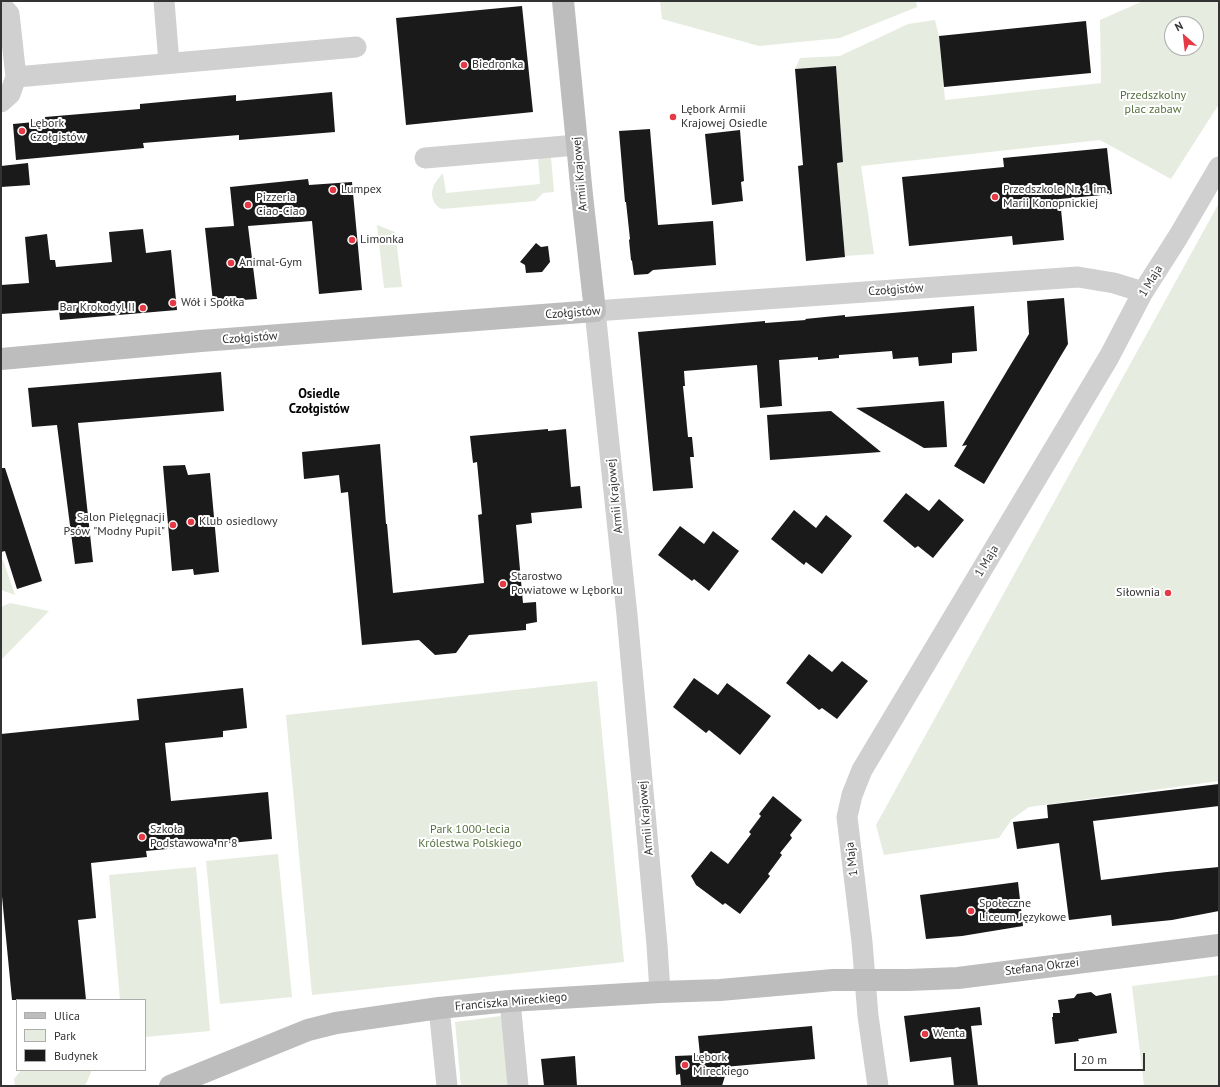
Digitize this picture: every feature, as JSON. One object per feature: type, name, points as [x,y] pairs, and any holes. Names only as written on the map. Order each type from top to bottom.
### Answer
[{"type":"street","points":[[164,1],[169,63]]},
{"type":"street","name":"Armii Krajowej","points":[[563,1],[627,615],[660,992]]},
{"type":"street","points":[[1,5],[9,14],[16,77],[10,94],[1,102]]},
{"type":"street","points":[[16,77],[356,47]]},
{"type":"street","points":[[425,158],[577,145]]},
{"type":"street","name":"1 Maja","points":[[878,1086],[868,1016],[862,942],[847,817],[852,795],[862,770],[1109,358],[1143,292],[1178,237],[1219,167]]},
{"type":"street","name":"Czołgistów","points":[[1,359],[201,341],[595,311],[1078,277],[1114,283],[1143,292]]},
{"type":"street","name":"Stefana Okrzei","points":[[865,980],[958,978],[1219,945]]},
{"type":"street","name":"Franciszka Mireckiego","points":[[170,1086],[308,1030],[336,1022],[439,1008],[510,1001],[720,990],[833,980],[865,980]]},
{"type":"street","points":[[510,1001],[518,1086]]},
{"type":"street","points":[[439,1008],[447,1086]]},
{"type":"green space","points":[[660,1],[916,1],[917,7],[840,38],[759,46],[662,19]]},
{"type":"green space","name":"Przedszkolny plac zabaw","points":[[1143,1],[1219,1],[1219,104],[1171,179],[1100,140],[861,166],[874,254],[845,256],[837,163],[843,162],[836,66],[795,69],[800,58],[840,56],[908,24],[935,20],[939,36],[945,100],[1101,83],[1100,20]]},
{"type":"green space","points":[[538,157],[551,157],[554,192],[543,193],[535,201],[442,209],[437,206],[433,200],[432,191],[442,174],[446,193],[540,184]]},
{"type":"green space","points":[[1219,203],[1219,781],[1029,807],[1012,819],[999,838],[884,855],[876,825]]},
{"type":"green space","points":[[377,225],[395,232],[402,287],[384,288]]},
{"type":"green space","points":[[3,560],[15,595],[1,590],[1,561]]},
{"type":"green space","points":[[10,603],[49,611],[1,660],[1,607]]},
{"type":"green space","name":"Park 1000-lecia Królestwa Polskiego","points":[[597,681],[624,962],[312,995],[286,715]]},
{"type":"green space","points":[[278,854],[292,997],[220,1004],[206,861]]},
{"type":"green space","points":[[196,867],[210,1031],[146,1037],[146,999],[120,999],[109,875]]},
{"type":"green space","points":[[1219,975],[1219,1086],[1144,1086],[1132,986]]},
{"type":"green space","points":[[501,1016],[508,1086],[461,1086],[455,1022]]},
{"type":"green space","points":[[20,1071],[92,1071],[86,1084],[83,1086],[15,1086],[14,1079]]},
{"type":"building","name":"Biedronka","points":[[522,6],[533,112],[406,125],[396,18]]},
{"type":"building","points":[[1086,21],[1091,73],[944,87],[939,36]]},
{"type":"building","points":[[836,66],[843,162],[837,163],[845,257],[806,261],[798,166],[803,165],[795,69]]},
{"type":"building","points":[[332,92],[335,132],[239,140],[239,135],[143,143],[144,148],[16,160],[13,124],[45,121],[45,117],[140,109],[140,104],[236,95],[236,101]]},
{"type":"building","points":[[650,129],[658,225],[713,221],[716,265],[653,270],[648,274],[634,275],[631,260],[619,131]]},
{"type":"building","points":[[740,130],[744,181],[741,182],[743,201],[712,205],[705,134]]},
{"type":"building","name":"Przedszkole Nr. 1 im. Marii Konopnickiej","points":[[1107,148],[1112,194],[1060,199],[1064,240],[1013,245],[1012,236],[909,246],[902,177],[1004,167],[1003,158]]},
{"type":"building","points":[[28,163],[30,185],[1,187],[1,166]]},
{"type":"building","points":[[308,179],[309,185],[352,182],[362,290],[319,294],[312,221],[248,226],[257,299],[213,302],[205,228],[234,226],[230,187]]},
{"type":"building","points":[[143,229],[146,253],[171,250],[177,310],[60,320],[59,310],[1,314],[1,285],[29,283],[25,237],[47,234],[50,260],[55,260],[56,267],[112,262],[109,232]]},
{"type":"building","points":[[536,243],[541,247],[548,246],[550,262],[542,272],[526,273],[525,265],[520,262]]},
{"type":"building","points":[[1064,298],[1068,344],[984,484],[954,466],[967,445],[962,446],[1029,334],[1027,301]]},
{"type":"building","points":[[974,306],[977,351],[952,353],[952,363],[919,366],[918,357],[893,359],[892,351],[839,355],[839,358],[818,360],[818,357],[779,360],[782,406],[760,408],[757,365],[684,371],[685,386],[683,386],[688,437],[692,437],[694,457],[690,457],[693,488],[653,491],[638,332]]},
{"type":"building","points":[[221,372],[224,411],[78,423],[93,562],[75,564],[57,425],[32,427],[28,388]]},
{"type":"building","points":[[944,401],[947,447],[924,448],[856,408]]},
{"type":"building","points":[[831,411],[881,452],[770,460],[767,415]]},
{"type":"building","points":[[548,429],[548,431],[566,429],[571,487],[580,486],[582,508],[531,513],[532,523],[516,525],[523,603],[536,602],[537,622],[526,624],[526,630],[469,635],[456,653],[435,655],[419,640],[362,645],[348,492],[341,493],[339,475],[304,479],[302,452],[380,444],[393,593],[484,583],[478,515],[482,514],[477,462],[473,463],[470,436]]},
{"type":"building","name":"Klub osiedlowy","points":[[185,465],[188,475],[210,473],[219,572],[194,575],[193,569],[172,571],[163,466]]},
{"type":"building","points":[[1,468],[5,468],[42,581],[17,589],[5,551],[1,552]]},
{"type":"building","points":[[906,493],[929,511],[939,499],[964,520],[933,558],[918,546],[915,548],[883,521]]},
{"type":"building","points":[[794,510],[816,528],[826,515],[852,536],[822,574],[806,562],[804,565],[771,539]]},
{"type":"building","points":[[680,526],[704,544],[713,531],[739,551],[709,591],[694,579],[692,581],[658,555]]},
{"type":"building","points":[[809,654],[832,672],[842,661],[868,681],[837,719],[822,708],[819,710],[786,683]]},
{"type":"building","points":[[694,678],[718,695],[727,683],[771,716],[740,755],[709,730],[706,733],[673,707]]},
{"type":"building","points":[[243,688],[247,728],[223,731],[223,737],[165,743],[171,801],[268,792],[272,839],[146,851],[147,857],[91,863],[96,918],[78,920],[86,999],[12,1000],[1,886],[1,734],[139,720],[137,699]]},
{"type":"building","points":[[1219,784],[1219,806],[1093,821],[1101,880],[1219,867],[1219,911],[1172,920],[1112,926],[1111,915],[1069,920],[1059,843],[1017,849],[1013,822],[1048,818],[1047,805]]},
{"type":"building","points":[[773,796],[802,820],[790,835],[792,838],[780,853],[782,855],[768,874],[770,876],[740,914],[725,903],[723,905],[696,885],[691,876],[711,851],[728,864],[751,834],[749,832],[761,816],[759,814]]},
{"type":"building","name":"Społeczne Liceum Językowe","points":[[1018,882],[1023,926],[962,936],[926,939],[920,895]]},
{"type":"building","points":[[1091,992],[1096,996],[1111,993],[1117,1033],[1078,1039],[1079,1041],[1055,1044],[1052,1017],[1053,1013],[1060,1013],[1058,1000],[1074,998],[1077,994]]},
{"type":"building","name":"Wenta","points":[[980,1007],[982,1025],[971,1026],[978,1086],[954,1086],[951,1057],[910,1062],[904,1016]]},
{"type":"building","points":[[812,1026],[815,1059],[724,1067],[725,1076],[722,1086],[681,1086],[680,1074],[676,1075],[675,1056],[700,1055],[698,1036]]},
{"type":"building","points":[[575,1056],[577,1086],[544,1086],[541,1059]]},
{"type":"place","name":"Biedronka","points":[[464,65]]},
{"type":"place","name":"Lębork Armii Krajowej Osiedle","points":[[673,117]]},
{"type":"place","name":"Lębork Czołgistów","points":[[22,131]]},
{"type":"place","name":"Lumpex","points":[[333,190]]},
{"type":"place","name":"Przedszkole Nr. 1 im. Marii Konopnickiej","points":[[995,197]]},
{"type":"place","name":"Pizzeria Ciao-Ciao","points":[[248,205]]},
{"type":"place","name":"Limonka","points":[[352,240]]},
{"type":"place","name":"Animal-Gym","points":[[231,263]]},
{"type":"place","name":"Wół i Spółka","points":[[173,303]]},
{"type":"place","name":"Bar Krokodyl II","points":[[143,308]]},
{"type":"place","name":"Klub osiedlowy","points":[[191,522]]},
{"type":"place","name":"Salon Pielęgnacji Psów \"Modny Pupil\"","points":[[173,525]]},
{"type":"place","name":"Starostwo Powiatowe w Lęborku","points":[[503,584]]},
{"type":"place","name":"Siłownia","points":[[1168,593]]},
{"type":"place","name":"Szkoła Podstawowa nr 8","points":[[142,837]]},
{"type":"place","name":"Społeczne Liceum Językowe","points":[[971,911]]},
{"type":"place","name":"Wenta","points":[[925,1034]]},
{"type":"place","name":"Lębork Mireckiego","points":[[685,1065]]},
{"type":"district","name":"Osiedle Czołgistów","points":[[319,402]]}]
